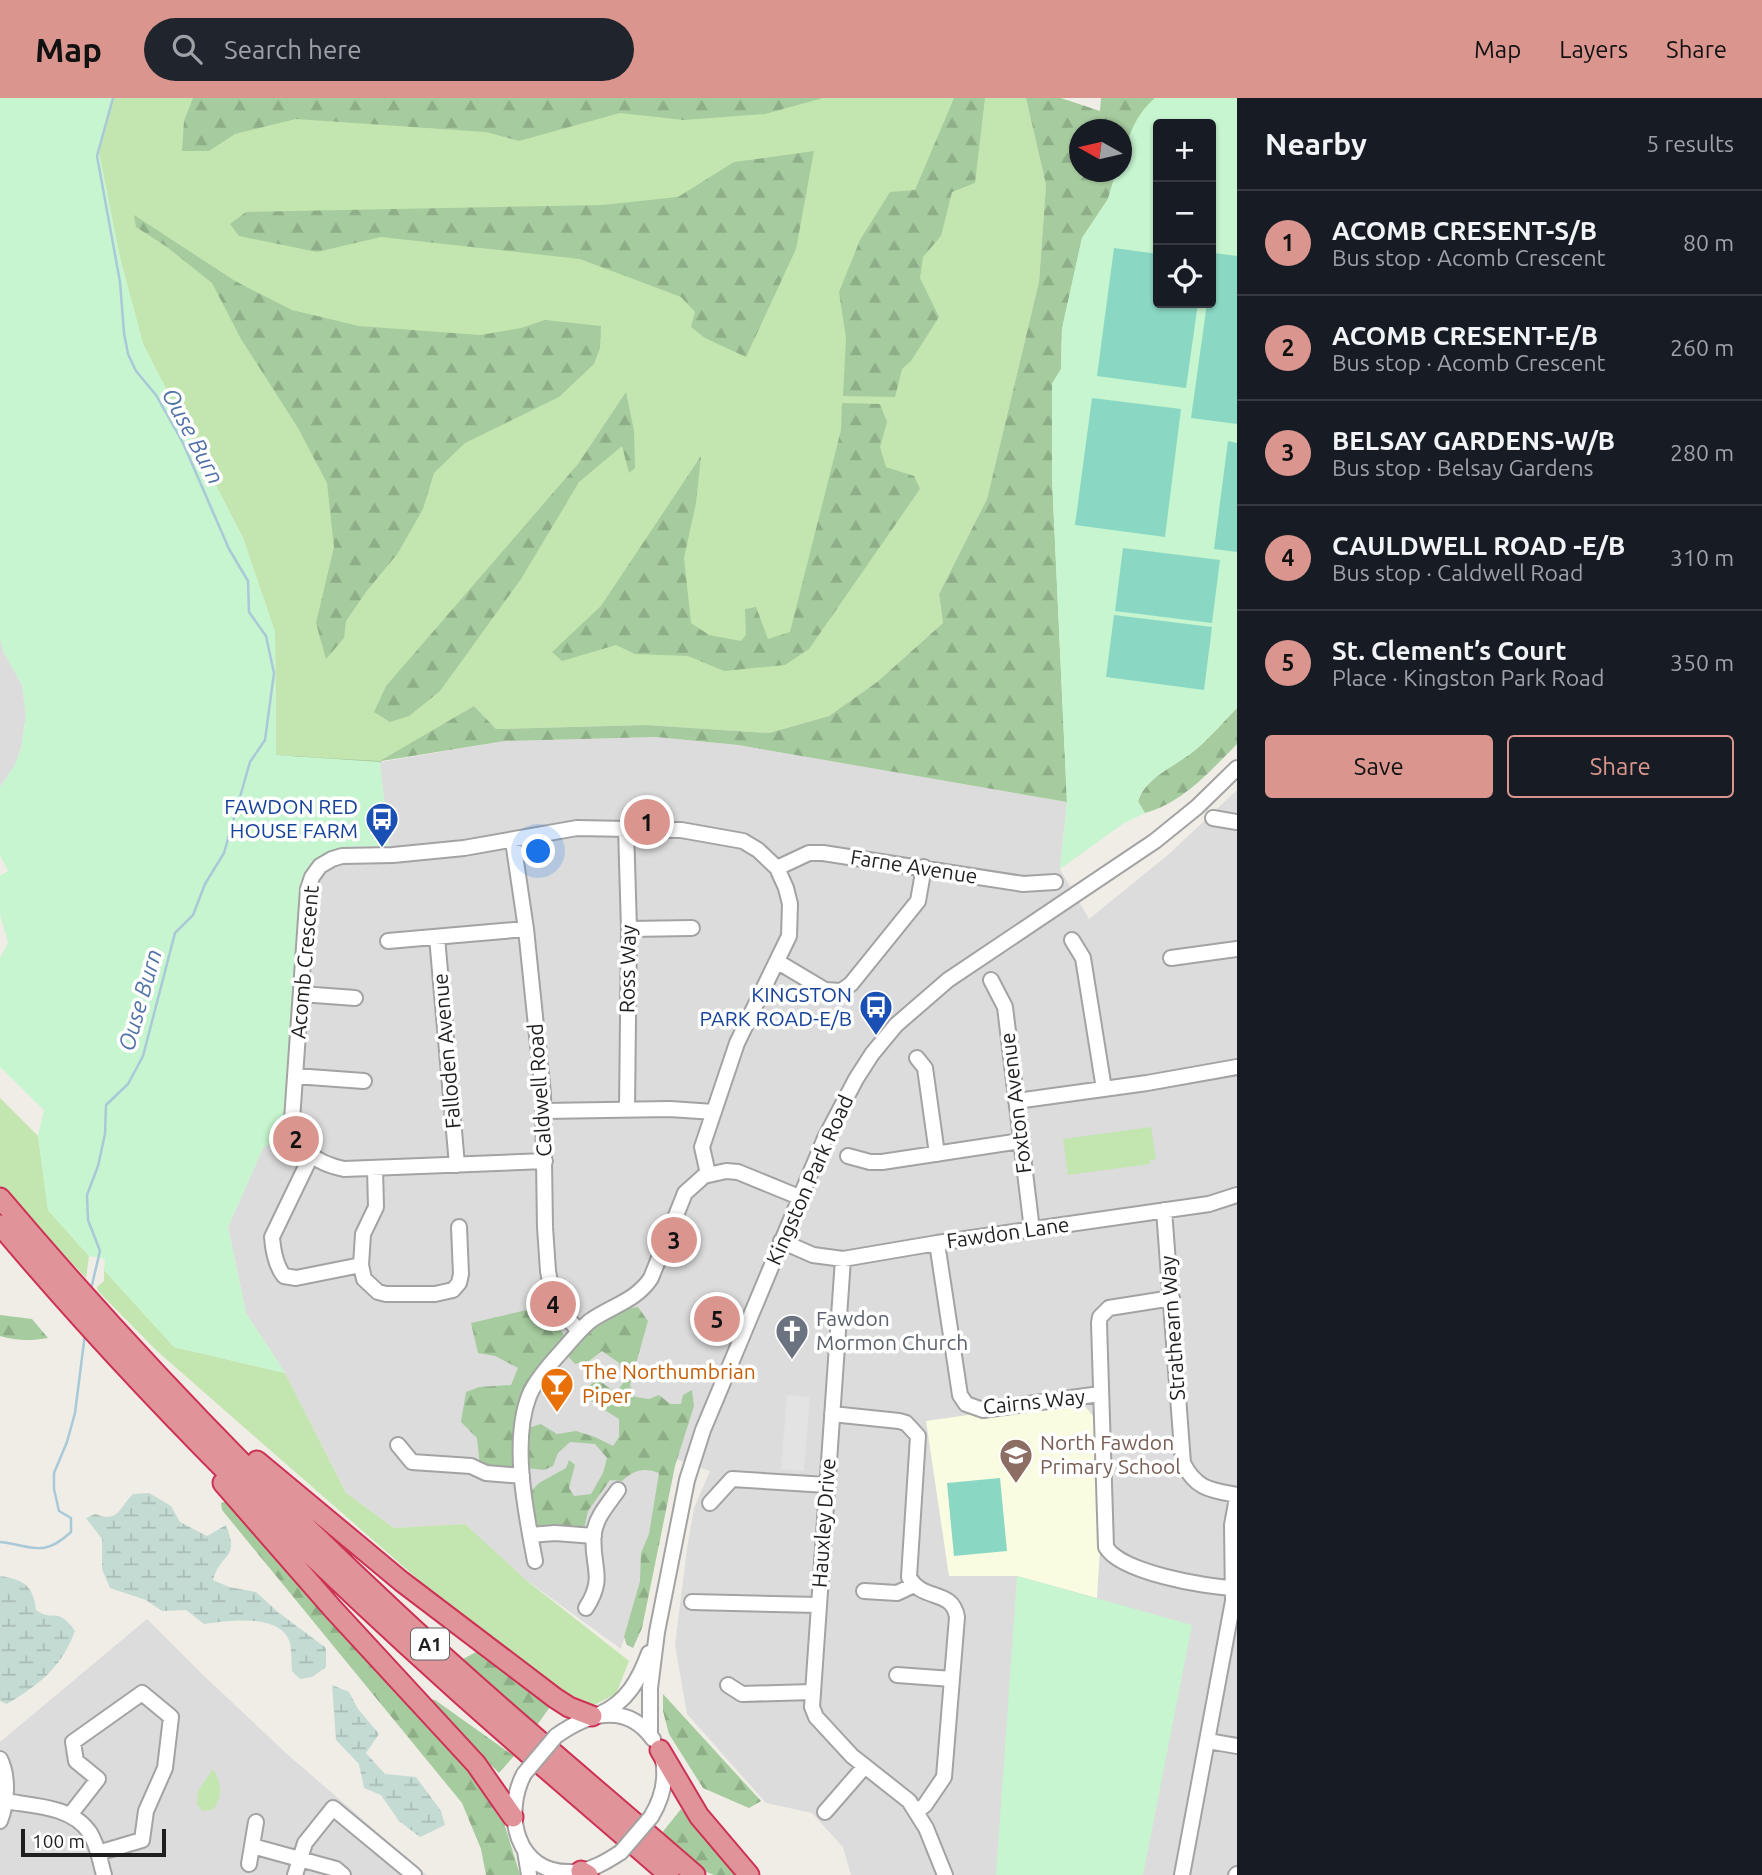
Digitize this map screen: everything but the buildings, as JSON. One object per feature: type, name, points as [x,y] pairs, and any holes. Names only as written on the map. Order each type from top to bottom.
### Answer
[{"type":"highway","name":"A1","points":[[0,1198],[86,1310]]},
{"type":"highway","name":"A1","points":[[0,1225],[86,1310],[310,1554],[454,1688],[669,1875]]},
{"type":"highway","name":"A1","points":[[172,1403],[555,1698],[569,1707],[595,1715]]},
{"type":"highway","name":"A1","points":[[172,1403],[217,1476],[475,1764],[513,1817]]},
{"type":"highway","name":"A1","points":[[172,1403],[392,1609],[695,1875]]},
{"type":"highway","points":[[655,1742],[705,1824],[749,1875]]},
{"type":"street","name":"Kingston Park Road","points":[[655,1742],[650,1688],[657,1633],[687,1480],[703,1430],[799,1197],[825,1138],[856,1079],[896,1025],[948,980],[1133,858],[1174,827],[1237,768]]},
{"type":"street","points":[[1213,818],[1237,822]]},
{"type":"street","name":"Acomb Crescent","points":[[311,1156],[299,1140],[292,1120],[308,889],[320,866],[342,856],[405,853],[513,841],[577,828],[681,830],[743,841],[758,850],[777,869],[786,888],[791,921],[789,936],[778,962],[737,1043],[702,1147],[708,1174]]},
{"type":"street","name":"Ross Way","points":[[626,828],[629,929],[627,1110]]},
{"type":"street","name":"Caldwell Road","points":[[513,841],[526,929],[543,1111],[548,1271],[553,1298],[579,1331]]},
{"type":"street","name":"Farne Avenue","points":[[777,869],[809,853],[924,867],[1023,884],[1055,882]]},
{"type":"street","points":[[778,962],[825,990],[841,991],[850,984],[918,901],[924,867]]},
{"type":"street","points":[[629,929],[692,928]]},
{"type":"street","points":[[388,941],[526,929]]},
{"type":"street","name":"Falloden Avenue","points":[[437,937],[457,1165]]},
{"type":"street","points":[[1072,940],[1083,958],[1104,1089]]},
{"type":"street","points":[[1171,958],[1237,950]]},
{"type":"street","name":"Foxton Avenue","points":[[991,980],[1005,1007],[1032,1230]]},
{"type":"street","points":[[301,994],[355,998]]},
{"type":"street","points":[[917,1058],[925,1068],[937,1154]]},
{"type":"street","points":[[1016,1101],[1237,1067]]},
{"type":"street","points":[[295,1076],[364,1081]]},
{"type":"street","points":[[543,1111],[714,1112]]},
{"type":"street","points":[[848,1156],[882,1162],[1021,1141]]},
{"type":"street","points":[[361,1265],[296,1278],[284,1276],[280,1271],[272,1237],[311,1156],[328,1166],[344,1169],[545,1161]]},
{"type":"street","points":[[376,1169],[376,1207],[362,1234],[361,1265],[364,1279],[378,1292],[446,1293],[453,1290],[461,1275],[453,1243],[459,1227]]},
{"type":"street","points":[[535,1561],[522,1476],[522,1432],[529,1396],[552,1362],[591,1321],[636,1296],[645,1287],[685,1193],[695,1182],[708,1174],[738,1172],[799,1197]]},
{"type":"street","name":"Fawdon Lane","points":[[781,1241],[813,1255],[843,1259],[1209,1204],[1237,1195]]},
{"type":"street","name":"Strathearn Way","points":[[1164,1210],[1183,1463],[1195,1482],[1237,1497]]},
{"type":"street","name":"Cairns Way","points":[[937,1243],[960,1395],[966,1404],[983,1410],[1100,1394]]},
{"type":"street","name":"Hauxley Drive","points":[[843,1259],[812,1692],[816,1717],[852,1756],[909,1801],[926,1828],[945,1875]]},
{"type":"street","points":[[1172,1298],[1115,1306],[1100,1317],[1098,1332],[1106,1547],[1109,1553],[1122,1561],[1184,1583],[1233,1588]]},
{"type":"street","points":[[832,1414],[899,1421],[906,1423],[918,1436],[909,1577],[919,1590],[951,1601],[955,1606],[957,1617],[944,1777],[925,1805],[916,1812]]},
{"type":"street","points":[[398,1445],[412,1462],[471,1466],[486,1473],[522,1476]]},
{"type":"street","points":[[710,1503],[732,1479],[827,1485]]},
{"type":"street","points":[[1182,1875],[1208,1741],[1230,1662],[1233,1601],[1232,1525],[1237,1497]]},
{"type":"street","points":[[586,1608],[598,1586],[594,1536],[599,1518],[618,1499]]},
{"type":"street","points":[[530,1535],[555,1533],[594,1536]]},
{"type":"street","points":[[864,1591],[897,1592],[914,1585]]},
{"type":"street","points":[[692,1602],[818,1605]]},
{"type":"street","name":"Kingston Park Road","points":[[595,1715],[611,1709],[630,1691],[645,1664],[657,1633]]},
{"type":"street","points":[[897,1675],[952,1679]]},
{"type":"street","points":[[728,1685],[743,1694],[812,1692]]},
{"type":"street","points":[[70,1815],[98,1779],[76,1761],[73,1742],[142,1693],[171,1717],[165,1768],[146,1811],[142,1840],[98,1853]]},
{"type":"street","points":[[525,1851],[540,1865],[552,1870],[578,1873],[621,1852],[651,1817],[662,1794],[665,1780],[664,1763],[655,1742],[639,1725],[622,1717],[595,1715],[578,1721],[556,1736],[524,1774],[516,1794],[513,1817],[525,1851],[529,1875]]},
{"type":"street","points":[[1208,1741],[1237,1746]]},
{"type":"street","points":[[0,1759],[4,1769],[5,1801],[0,1821]]},
{"type":"street","points":[[825,1812],[865,1766]]},
{"type":"street","points":[[5,1801],[70,1815],[90,1833],[104,1875]]},
{"type":"street","points":[[295,1875],[305,1843],[333,1808],[414,1875]]},
{"type":"street","points":[[249,1864],[256,1822]]},
{"type":"street","points":[[252,1846],[336,1869],[343,1875]]},
{"type":"shaded area","points":[[0,637],[3,651],[22,685],[26,715],[21,748],[15,765],[0,787]]},
{"type":"shaded area","points":[[656,737],[738,745],[1067,802],[1060,869],[1089,919],[1169,854],[1237,790],[1237,1875],[851,1875],[843,1847],[812,1813],[766,1803],[687,1714],[675,1645],[694,1508],[710,1471],[679,1460],[661,1465],[647,1557],[621,1649],[503,1563],[465,1524],[394,1528],[346,1493],[285,1373],[246,1313],[228,1227],[263,1148],[287,1125],[300,894],[306,877],[326,853],[338,847],[389,846],[380,762],[505,741]]},
{"type":"shaded area","points":[[787,1395],[810,1397],[804,1471],[781,1469]]},
{"type":"shaded area","name":"North Fawdon Primary School","points":[[1082,1403],[1094,1417],[1100,1549],[1097,1598],[1017,1576],[949,1576],[926,1421]]},
{"type":"shaded area","points":[[147,1619],[287,1754],[427,1875],[0,1875],[0,1742]]},
{"type":"green space","points":[[0,98],[112,98],[99,153],[120,258],[143,344],[243,538],[275,632],[276,755],[380,762],[389,846],[357,846],[333,850],[315,864],[300,894],[288,1125],[290,1132],[263,1148],[228,1227],[246,1313],[285,1373],[174,1347],[104,1270],[105,1259],[89,1256],[48,1210],[38,1136],[44,1110],[0,1067],[0,958],[8,943],[0,914],[0,876],[8,871],[0,855],[0,787],[15,765],[21,748],[26,715],[22,685],[3,651],[0,637]]},
{"type":"green space","points":[[112,98],[1026,98],[1046,185],[1039,282],[987,499],[939,594],[943,623],[877,682],[829,716],[769,733],[646,725],[496,729],[474,706],[380,762],[276,755],[275,632],[243,538],[143,344],[120,258],[99,153]]},
{"type":"green space","points":[[193,98],[823,98],[765,114],[684,120],[620,113],[519,141],[486,132],[296,119],[235,134],[209,151],[182,151],[184,121]]},
{"type":"green space","points":[[954,98],[985,98],[975,183],[952,192],[941,236],[923,257],[920,278],[939,317],[911,361],[902,369],[895,397],[843,396],[846,338],[839,292],[860,240],[890,192],[915,190]]},
{"type":"green space","points":[[1026,98],[1061,98],[1100,111],[1101,98],[1155,98],[1138,118],[1132,132],[1132,119],[1069,119],[1069,182],[1113,182],[1108,199],[1082,238],[1062,329],[1061,369],[1052,384],[1052,477],[1067,802],[738,745],[656,737],[505,741],[381,761],[376,774],[276,755],[380,761],[474,706],[496,729],[646,725],[769,733],[829,716],[877,682],[943,623],[939,594],[987,499],[1039,282],[1046,185]]},
{"type":"green space","points":[[1155,98],[1237,98],[1237,708],[1200,746],[1147,785],[1138,801],[1145,813],[1124,823],[1060,869],[1067,802],[1052,477],[1052,384],[1061,369],[1062,329],[1082,238],[1108,199],[1113,182],[1132,182],[1132,130],[1141,113]]},
{"type":"green space","points":[[814,151],[796,249],[746,357],[705,338],[691,327],[695,312],[681,297],[580,259],[381,237],[317,252],[239,236],[230,224],[246,212],[602,205],[678,197],[734,162]]},
{"type":"green space","points":[[134,215],[235,281],[292,310],[359,326],[480,335],[521,328],[545,320],[601,326],[600,348],[594,364],[559,397],[465,443],[434,473],[423,509],[398,553],[346,621],[344,638],[326,659],[316,623],[334,547],[327,483],[298,428],[241,339],[212,283],[167,247],[136,227]]},
{"type":"green space","points":[[1114,248],[1153,253],[1153,308],[1197,308],[1186,388],[1097,376]]},
{"type":"green space","points":[[1216,253],[1237,256],[1237,424],[1191,418],[1206,308],[1216,308]]},
{"type":"green space","points":[[626,392],[634,431],[635,468],[629,473],[622,446],[579,482],[521,579],[440,691],[409,716],[390,722],[374,712],[386,686],[578,464]]},
{"type":"green space","points":[[1092,398],[1181,409],[1165,537],[1075,525]]},
{"type":"green space","points":[[842,403],[880,404],[887,422],[880,447],[886,467],[914,476],[920,489],[809,649],[785,665],[724,671],[688,656],[635,654],[616,645],[562,661],[552,652],[601,606],[701,456],[696,503],[684,558],[691,623],[709,635],[741,641],[746,635],[745,609],[756,607],[768,639],[790,632],[841,430]]},
{"type":"green space","points":[[1228,441],[1237,443],[1237,552],[1214,549]]},
{"type":"green space","points":[[1123,548],[1220,560],[1212,623],[1115,611]]},
{"type":"green space","points":[[1114,615],[1212,627],[1204,690],[1106,677]]},
{"type":"green space","points":[[1237,708],[1237,744],[1184,793],[1145,813],[1138,802],[1147,786],[1200,746]]},
{"type":"green space","points":[[0,1098],[38,1136],[48,1210],[89,1256],[86,1278],[0,1186]]},
{"type":"green space","points":[[1151,1127],[1156,1159],[1150,1160],[1150,1164],[1068,1175],[1063,1139]]},
{"type":"green space","points":[[104,1270],[174,1347],[285,1373],[346,1493],[394,1528],[465,1524],[526,1580],[629,1661],[616,1694],[594,1705],[552,1687],[429,1589],[157,1351],[98,1291],[97,1287],[104,1281]]},
{"type":"green space","points":[[546,1302],[564,1336],[524,1391],[518,1471],[480,1465],[477,1438],[461,1422],[466,1392],[479,1387],[511,1385],[518,1368],[495,1356],[478,1353],[471,1323],[531,1309]]},
{"type":"green space","points":[[638,1307],[648,1321],[630,1385],[635,1397],[649,1399],[659,1395],[670,1404],[681,1404],[683,1395],[692,1390],[694,1406],[675,1466],[642,1628],[633,1648],[627,1645],[624,1637],[640,1581],[641,1553],[649,1534],[659,1473],[639,1471],[622,1481],[610,1480],[588,1511],[584,1529],[554,1530],[534,1526],[530,1492],[539,1483],[566,1468],[569,1460],[575,1465],[569,1488],[574,1496],[591,1494],[603,1473],[607,1458],[595,1444],[570,1442],[558,1453],[553,1466],[544,1470],[526,1468],[528,1428],[541,1424],[557,1434],[576,1431],[613,1446],[619,1437],[619,1419],[592,1402],[587,1388],[597,1379],[616,1393],[623,1383],[619,1363],[602,1351],[589,1361],[575,1364],[567,1355],[597,1323],[615,1312]]},
{"type":"green space","points":[[0,1315],[32,1319],[48,1338],[24,1340],[0,1336]]},
{"type":"green space","points":[[1000,1478],[1007,1551],[954,1556],[947,1483]]},
{"type":"green space","points":[[149,1493],[171,1506],[180,1522],[207,1536],[226,1525],[230,1537],[230,1551],[213,1580],[229,1587],[256,1592],[326,1648],[326,1667],[312,1677],[300,1679],[292,1671],[290,1643],[285,1633],[276,1627],[252,1621],[204,1624],[186,1610],[162,1611],[146,1600],[110,1588],[102,1569],[102,1539],[86,1518],[95,1514],[114,1516],[133,1494]]},
{"type":"green space","points":[[229,1500],[488,1792],[504,1823],[520,1875],[486,1875],[481,1849],[462,1803],[222,1510],[221,1503]]},
{"type":"green space","points":[[0,1576],[26,1585],[30,1589],[36,1610],[42,1614],[59,1616],[75,1631],[63,1655],[48,1674],[7,1704],[0,1701]]},
{"type":"green space","points":[[1017,1576],[1192,1625],[1143,1875],[996,1875]]},
{"type":"green space","points":[[478,1651],[552,1704],[537,1725],[463,1659]]},
{"type":"green space","points":[[332,1685],[349,1692],[358,1709],[379,1734],[366,1753],[385,1774],[416,1777],[441,1811],[445,1825],[420,1837],[399,1821],[381,1795],[364,1788],[359,1764],[336,1740]]},
{"type":"green space","points":[[663,1694],[761,1801],[749,1808],[703,1788],[669,1734],[663,1711]]},
{"type":"green space","points":[[424,1698],[435,1700],[514,1756],[499,1773]]},
{"type":"green space","points":[[213,1769],[218,1779],[220,1796],[212,1810],[202,1811],[197,1804],[198,1791]]},
{"type":"green space","points":[[681,1809],[743,1875],[714,1875],[701,1870],[661,1834]]},
{"type":"waterway","name":"Ouse Burn","points":[[91,1289],[100,1251],[88,1220],[87,1195],[98,1166],[105,1134],[106,1105],[128,1084],[143,1056],[175,933],[193,915],[205,884],[224,853],[250,762],[265,740],[274,673],[266,636],[249,612],[248,581],[229,549],[183,443],[156,395],[136,371],[128,354],[120,282],[97,156],[113,98]]},
{"type":"waterway","name":"Ouse Burn","points":[[0,1542],[45,1548],[71,1532],[71,1518],[59,1511],[54,1473],[75,1413],[85,1334]]},
{"type":"place","name":"ACOMB CRESENT-S/B","points":[[647,822]]},
{"type":"place","name":"FAWDON RED HOUSE FARM","points":[[382,849]]},
{"type":"place","name":"KINGSTON PARK ROAD-E/B","points":[[876,1037]]},
{"type":"place","name":"ACOMB CRESENT-E/B","points":[[296,1139]]},
{"type":"place","name":"BELSAY GARDENS-W/B","points":[[674,1240]]},
{"type":"place","name":"CAULDWELL ROAD -E/B","points":[[553,1304]]},
{"type":"place","name":"St. Clement’s Court","points":[[717,1319]]},
{"type":"place","name":"Fawdon Mormon Church","points":[[792,1361]]},
{"type":"place","name":"The Northumbrian Piper","points":[[557,1414]]},
{"type":"place","name":"North Fawdon Primary School","points":[[1016,1485]]}]
